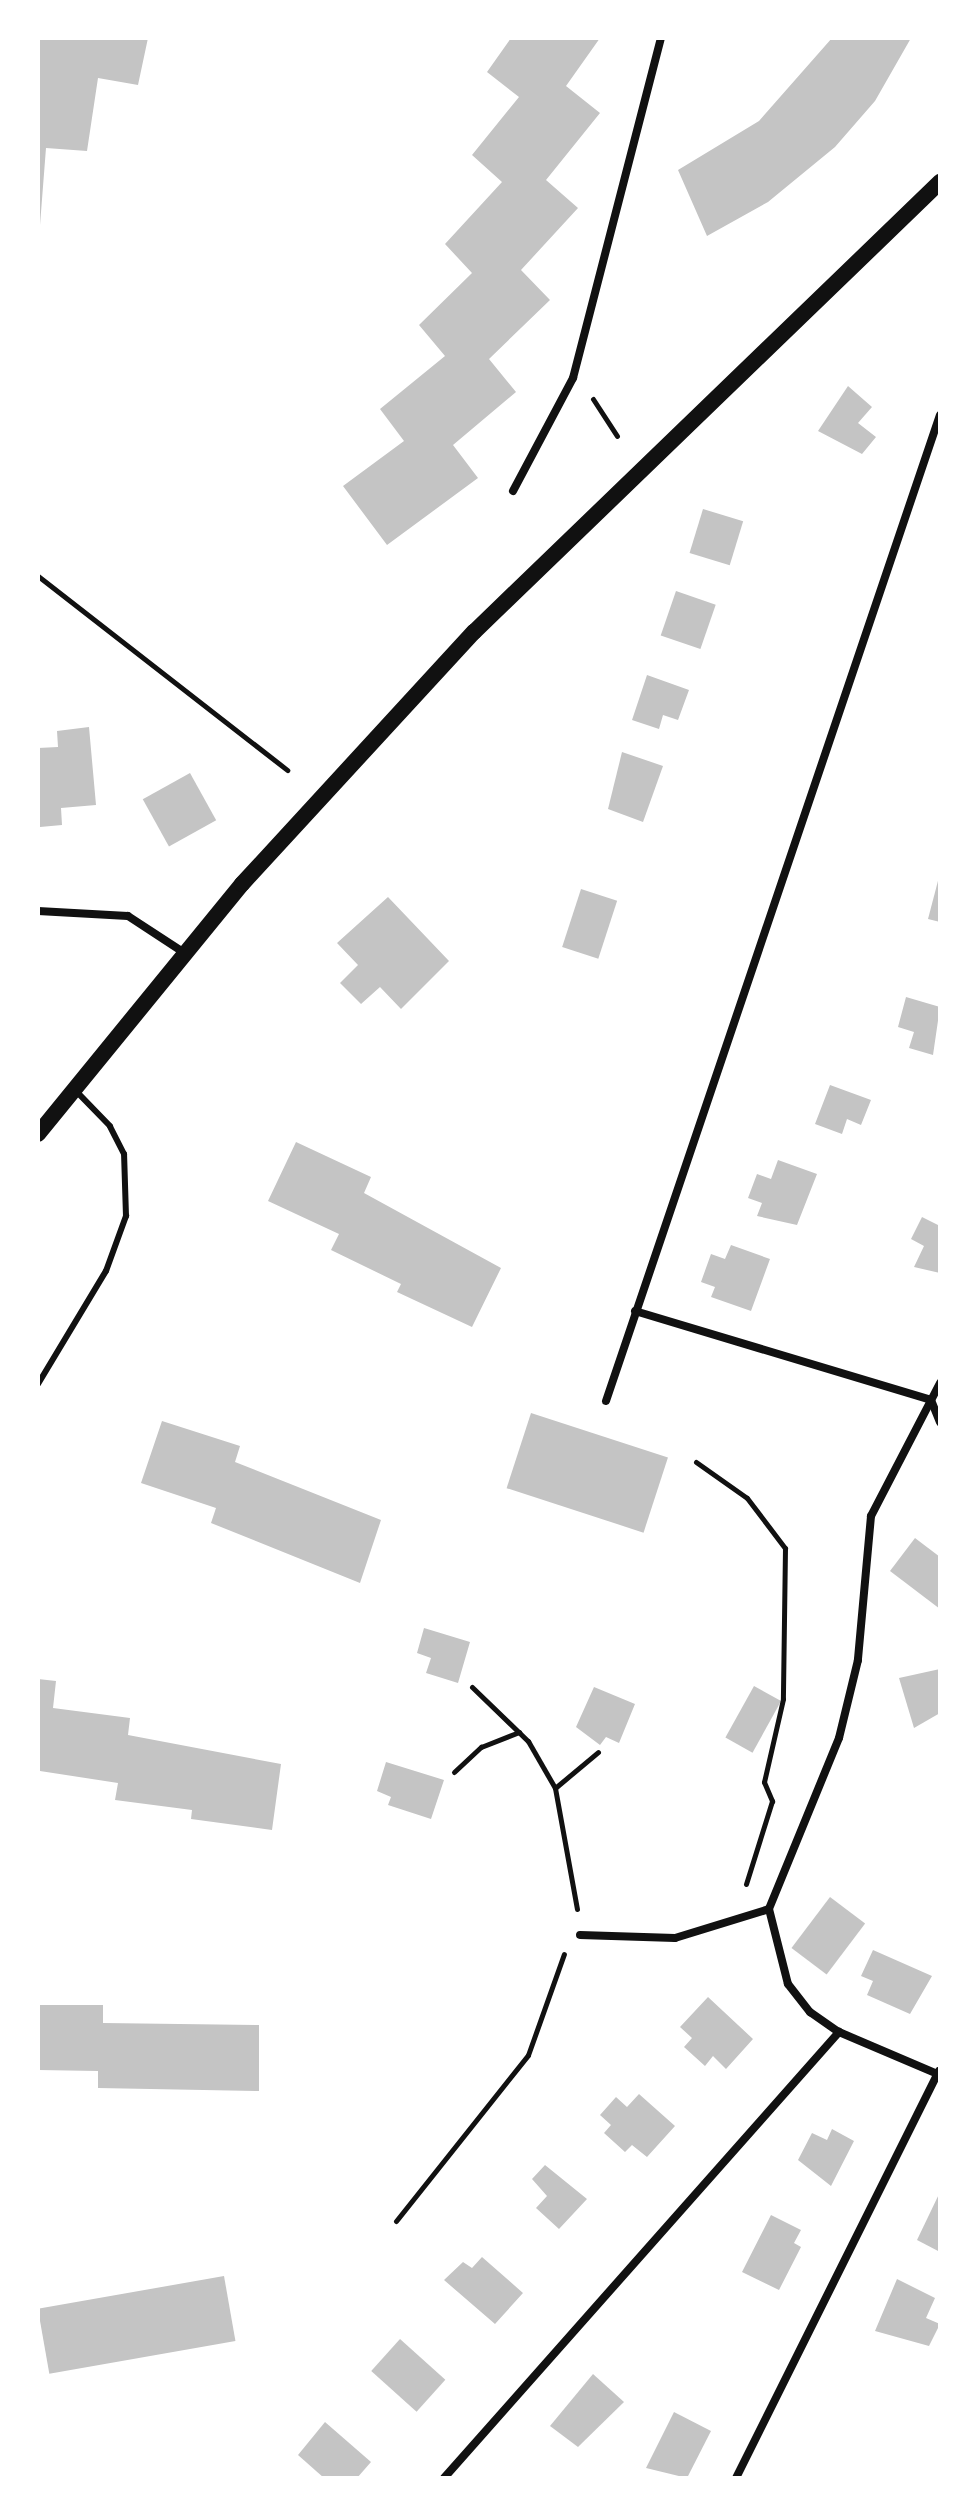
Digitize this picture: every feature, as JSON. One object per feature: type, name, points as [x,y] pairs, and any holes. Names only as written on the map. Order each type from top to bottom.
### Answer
[{"type":"main road","points":[[38,1134],[183,952],[474,632],[940,182]]},
{"type":"street","points":[[513,491],[573,378],[661,38]]},
{"type":"street","points":[[606,1401],[940,415]]},
{"type":"street","points":[[38,911],[128,916],[183,952]]},
{"type":"street","points":[[635,1311],[931,1400]]},
{"type":"street","points":[[736,2478],[939,2072],[839,2032],[788,1984],[769,1909],[839,1738],[858,1660],[871,1516],[940,1383]]},
{"type":"street","points":[[931,1400],[940,1422]]},
{"type":"street","points":[[580,1935],[675,1938],[769,1909]]},
{"type":"street","points":[[444,2478],[839,2032]]},
{"type":"lane","points":[[38,1384],[106,1271],[126,1216],[124,1154],[110,1126],[73,1088]]},
{"type":"path","points":[[573,378],[617,436]]},
{"type":"path","points":[[38,576],[287,770]]},
{"type":"path","points":[[696,1462],[747,1498],[785,1548],[783,1699],[764,1782],[772,1801],[751,1853],[741,1916]]},
{"type":"path","points":[[396,2221],[528,2055],[568,1940],[580,1935],[555,1788],[519,1732],[472,1687]]},
{"type":"path","points":[[454,1772],[481,1747],[519,1732]]},
{"type":"path","points":[[555,1788],[598,1752]]},
{"type":"building","points":[[38,38],[148,38],[138,85],[98,78],[87,151],[46,148],[40,225]]},
{"type":"building","points":[[511,38],[600,38],[566,86],[600,113],[546,180],[578,208],[521,270],[550,300],[489,359],[516,392],[453,445],[478,478],[387,545],[343,486],[404,441],[380,409],[445,356],[419,325],[472,273],[445,244],[502,182],[472,155],[519,97],[487,72]]},
{"type":"building","points":[[832,38],[911,38],[875,101],[835,147],[768,202],[707,236],[678,170],[759,121]]},
{"type":"building","points":[[848,386],[872,407],[858,423],[876,437],[862,454],[818,431]]},
{"type":"building","points":[[703,509],[743,521],[730,565],[690,553]]},
{"type":"building","points":[[676,591],[716,605],[700,649],[661,635]]},
{"type":"building","points":[[647,675],[689,690],[678,720],[663,715],[659,729],[632,720]]},
{"type":"building","points":[[89,727],[96,805],[61,808],[62,825],[40,827],[38,748],[58,747],[57,731]]},
{"type":"building","points":[[622,752],[663,766],[643,822],[608,809]]},
{"type":"building","points":[[190,773],[216,820],[169,846],[143,799]]},
{"type":"building","points":[[940,878],[940,922],[928,919]]},
{"type":"building","points":[[581,889],[617,901],[598,959],[562,947]]},
{"type":"building","points":[[388,897],[449,961],[401,1009],[380,987],[361,1004],[340,983],[358,965],[337,943]]},
{"type":"building","points":[[906,997],[940,1007],[933,1055],[909,1048],[914,1032],[898,1027]]},
{"type":"building","points":[[830,1085],[871,1100],[861,1125],[847,1119],[842,1134],[815,1124]]},
{"type":"building","points":[[296,1142],[371,1177],[364,1193],[501,1268],[472,1327],[397,1292],[401,1284],[331,1250],[339,1234],[268,1201]]},
{"type":"building","points":[[778,1160],[817,1174],[797,1225],[757,1216],[762,1203],[748,1198],[757,1174],[771,1179]]},
{"type":"building","points":[[922,1217],[940,1226],[940,1273],[914,1267],[924,1246],[911,1239]]},
{"type":"building","points":[[731,1245],[770,1259],[751,1311],[711,1297],[715,1287],[701,1282],[711,1254],[725,1259]]},
{"type":"building","points":[[531,1413],[668,1457],[644,1533],[507,1488]]},
{"type":"building","points":[[162,1421],[240,1446],[235,1462],[381,1520],[360,1583],[211,1523],[216,1508],[141,1483]]},
{"type":"building","points":[[915,1538],[940,1557],[940,1609],[890,1571]]},
{"type":"building","points":[[424,1628],[470,1642],[458,1683],[426,1673],[431,1658],[417,1653]]},
{"type":"building","points":[[940,1669],[940,1713],[914,1728],[899,1678]]},
{"type":"building","points":[[38,1679],[56,1681],[53,1708],[130,1718],[128,1735],[281,1764],[272,1830],[191,1819],[192,1810],[115,1800],[118,1783],[40,1771]]},
{"type":"building","points":[[754,1686],[781,1701],[753,1753],[725,1738]]},
{"type":"building","points":[[594,1687],[635,1704],[619,1743],[606,1737],[600,1745],[576,1727]]},
{"type":"building","points":[[386,1762],[444,1780],[431,1819],[388,1805],[391,1797],[377,1791]]},
{"type":"building","points":[[830,1897],[865,1923],[827,1975],[791,1948]]},
{"type":"building","points":[[873,1950],[932,1976],[910,2014],[867,1995],[873,1981],[861,1976]]},
{"type":"building","points":[[708,1997],[753,2039],[726,2069],[713,2056],[705,2066],[684,2047],[692,2038],[680,2027]]},
{"type":"building","points":[[38,2005],[103,2005],[103,2023],[259,2025],[259,2091],[98,2088],[98,2071],[38,2070]]},
{"type":"building","points":[[639,2094],[675,2126],[647,2157],[632,2145],[625,2152],[604,2133],[611,2125],[600,2115],[616,2097],[627,2107]]},
{"type":"building","points":[[832,2129],[854,2141],[831,2186],[798,2160],[812,2133],[827,2140]]},
{"type":"building","points":[[545,2165],[587,2199],[559,2229],[536,2208],[547,2196],[532,2179]]},
{"type":"building","points":[[940,2192],[940,2252],[917,2240]]},
{"type":"building","points":[[771,2215],[801,2230],[794,2243],[801,2247],[779,2290],[742,2272]]},
{"type":"building","points":[[482,2257],[523,2293],[495,2324],[444,2280],[463,2262],[472,2268]]},
{"type":"building","points":[[224,2276],[235,2341],[49,2374],[38,2309]]},
{"type":"building","points":[[897,2279],[935,2298],[926,2318],[940,2324],[929,2346],[875,2331]]},
{"type":"building","points":[[400,2339],[445,2380],[417,2412],[371,2371]]},
{"type":"building","points":[[593,2374],[624,2402],[578,2447],[550,2426]]},
{"type":"building","points":[[674,2412],[711,2431],[687,2478],[646,2468]]},
{"type":"building","points":[[325,2422],[371,2462],[357,2478],[324,2478],[298,2455]]}]
